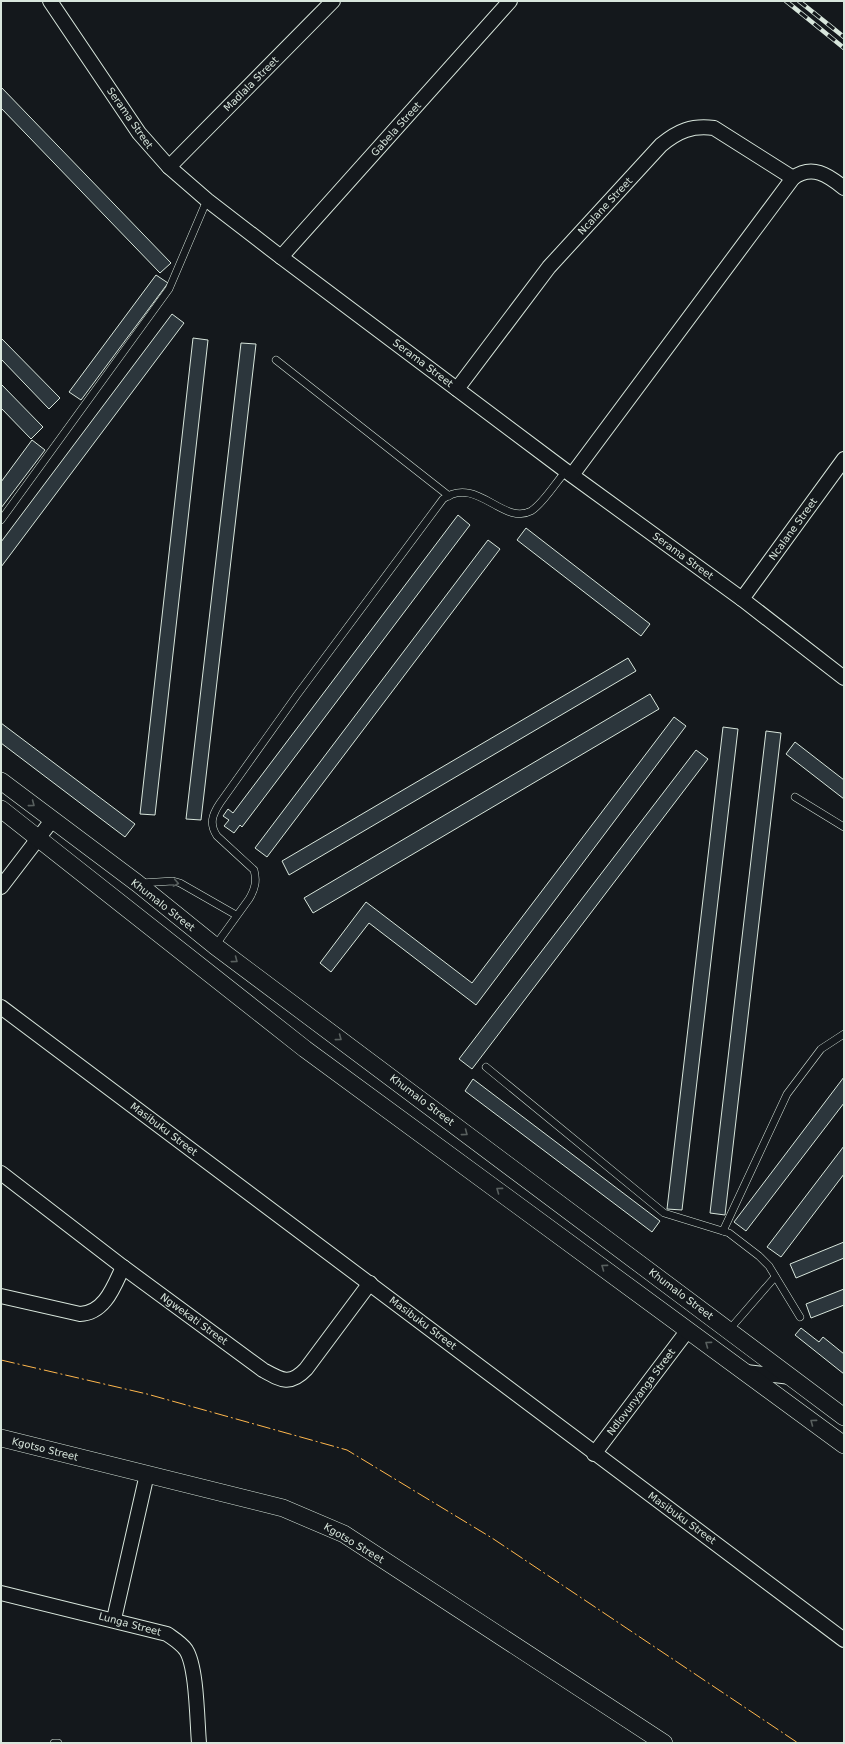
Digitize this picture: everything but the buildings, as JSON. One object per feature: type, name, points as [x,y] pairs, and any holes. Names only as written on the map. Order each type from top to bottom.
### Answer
[{"type":"street","name":"Serama Street","points":[[50,1],[149,147],[169,167],[207,200],[569,473],[742,599],[844,678]]},
{"type":"street","name":"Madlala Street","points":[[169,167],[333,1]]},
{"type":"street","name":"Gabela Street","points":[[281,257],[510,1]]},
{"type":"street","name":"Ncalane Street","points":[[457,389],[549,267],[660,145],[674,134],[687,128],[701,126],[714,128],[793,178]]},
{"type":"street","points":[[569,473],[793,178],[807,171],[816,171],[825,174],[844,188]]},
{"type":"street","name":"Ncalane Street","points":[[742,599],[844,459]]},
{"type":"street","name":"Khumalo Street","points":[[1,781],[137,883],[216,946],[844,1417]]},
{"type":"street","points":[[1,809],[305,1049],[844,1445]]},
{"type":"street","points":[[1,887],[53,819]]},
{"type":"street","name":"Masibuku Street","points":[[1,1007],[370,1283],[594,1454],[844,1640]]},
{"type":"street","name":"Ngwekati Street","points":[[1,1173],[123,1267],[263,1370],[285,1381],[294,1379],[306,1369],[370,1283]]},
{"type":"street","points":[[1,1296],[80,1314],[88,1314],[97,1309],[107,1298],[123,1267]]},
{"type":"street","name":"Ndlovunyanga Street","points":[[594,1454],[688,1330]]},
{"type":"street","points":[[746,1372],[791,1377]]},
{"type":"street","name":"Kgotso Street","points":[[1,1438],[283,1508],[344,1534],[664,1743]]},
{"type":"street","points":[[114,1619],[147,1474]]},
{"type":"street","name":"Lunga Street","points":[[1,1592],[114,1619],[167,1634],[179,1642],[187,1651],[192,1666],[199,1743]]},
{"type":"lane","points":[[1,520],[169,290],[207,200]]},
{"type":"lane","points":[[276,360],[449,496]]},
{"type":"lane","points":[[216,946],[253,892],[256,878],[254,870],[213,831],[212,824],[215,811],[302,688],[441,503],[449,496],[463,492],[472,493],[512,512],[527,512],[538,505],[569,473]]},
{"type":"lane","points":[[795,797],[844,827]]},
{"type":"lane","points":[[137,883],[173,881],[180,883],[236,915]]},
{"type":"lane","points":[[723,1231],[786,1094],[821,1049],[844,1034]]},
{"type":"lane","points":[[486,1067],[664,1213],[729,1233],[759,1256],[769,1266],[800,1317]]},
{"type":"lane","points":[[729,1330],[775,1277]]},
{"type":"railway","points":[[786,1],[844,48]]},
{"type":"railway","points":[[799,1],[844,37]]},
{"type":"power","points":[[1,1360],[147,1394],[347,1450],[492,1538],[798,1743]]}]
